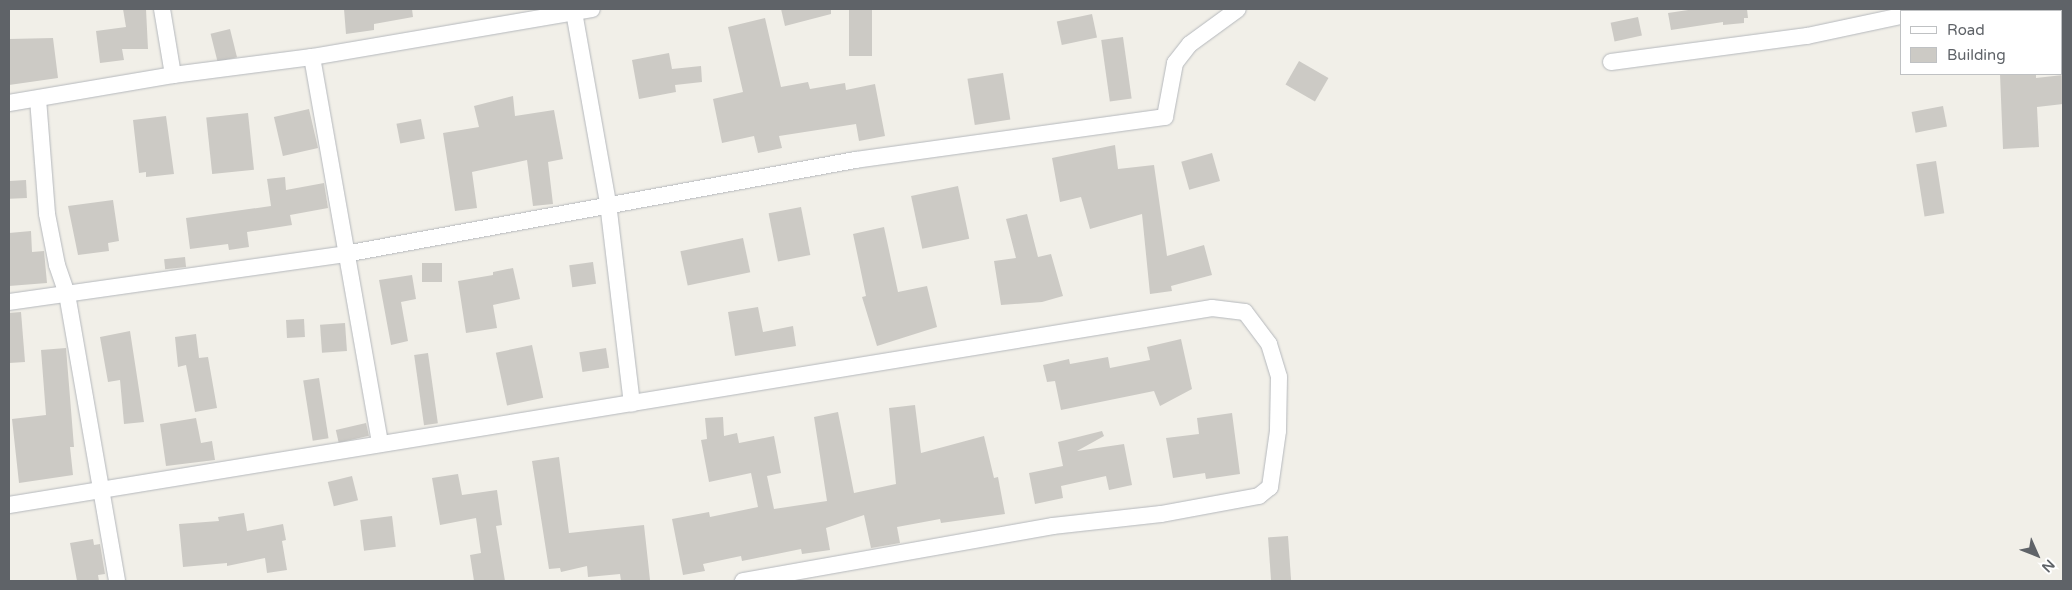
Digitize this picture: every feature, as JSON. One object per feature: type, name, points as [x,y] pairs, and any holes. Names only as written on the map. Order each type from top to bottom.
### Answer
[{"type":"street","points":[[162,9],[173,75]]},
{"type":"street","points":[[9,103],[38,100],[173,75],[312,57],[574,10],[592,9]]},
{"type":"street","points":[[9,302],[345,254],[608,203],[947,146],[1165,117],[1175,63],[1190,44],[1238,9]]},
{"type":"street","points":[[574,10],[608,203],[632,404]]},
{"type":"street","points":[[1611,62],[1807,36],[1898,14]]},
{"type":"street","points":[[312,57],[345,254],[380,442]]},
{"type":"street","points":[[38,100],[47,214],[57,265],[67,294],[117,581]]},
{"type":"street","points":[[9,505],[380,442],[632,404],[1212,308],[1245,312],[1269,344],[1279,377],[1278,431],[1270,487],[1260,496],[1160,514],[1053,526],[743,581]]},
{"type":"building","points":[[123,9],[146,9],[148,49],[122,49],[124,60],[100,63],[96,31],[126,27]]},
{"type":"building","points":[[344,9],[412,9],[413,17],[374,24],[374,30],[346,34]]},
{"type":"building","points":[[781,9],[831,9],[831,14],[785,26]]},
{"type":"building","points":[[849,9],[872,9],[872,56],[849,56]]},
{"type":"building","points":[[1695,9],[1747,9],[1748,18],[1744,18],[1744,23],[1723,25],[1723,22],[1671,30],[1668,13]]},
{"type":"building","points":[[1092,14],[1097,37],[1062,45],[1057,21]]},
{"type":"building","points":[[1638,17],[1642,36],[1615,41],[1611,23]]},
{"type":"building","points":[[765,18],[781,87],[808,82],[810,89],[845,83],[846,90],[875,84],[885,136],[859,141],[856,124],[779,136],[782,148],[758,153],[754,136],[722,143],[713,99],[743,92],[728,27]]},
{"type":"building","points":[[230,29],[237,57],[218,62],[211,34]]},
{"type":"building","points":[[1123,37],[1132,98],[1110,101],[1101,40]]},
{"type":"building","points":[[53,38],[58,78],[9,85],[9,39]]},
{"type":"building","points":[[669,53],[672,69],[701,66],[702,82],[675,85],[676,92],[639,99],[632,60]]},
{"type":"building","points":[[1299,61],[1328,78],[1315,101],[1286,84]]},
{"type":"building","points":[[1003,73],[1010,119],[975,125],[967,79]]},
{"type":"building","points":[[2000,75],[2036,75],[2036,78],[2063,75],[2063,104],[2037,107],[2039,147],[2003,149]]},
{"type":"building","points":[[513,96],[515,116],[554,110],[563,159],[548,162],[553,204],[533,206],[527,160],[472,172],[477,208],[455,211],[443,133],[479,127],[474,106]]},
{"type":"building","points":[[1943,106],[1947,127],[1916,133],[1912,112]]},
{"type":"building","points":[[309,109],[318,148],[283,156],[274,117]]},
{"type":"building","points":[[248,113],[254,170],[212,174],[206,117]]},
{"type":"building","points":[[166,116],[174,174],[146,177],[146,172],[139,173],[133,120]]},
{"type":"building","points":[[421,119],[425,139],[400,143],[396,124]]},
{"type":"building","points":[[1115,145],[1118,169],[1154,165],[1167,256],[1204,245],[1212,275],[1171,286],[1172,291],[1150,294],[1142,214],[1090,229],[1081,197],[1060,202],[1052,158]]},
{"type":"building","points":[[1212,153],[1220,181],[1189,190],[1181,162]]},
{"type":"building","points":[[1936,161],[1944,213],[1925,216],[1916,164]]},
{"type":"building","points":[[285,177],[286,190],[324,183],[328,208],[290,215],[292,225],[247,232],[249,247],[229,250],[228,244],[190,249],[186,218],[271,206],[267,179]]},
{"type":"building","points":[[26,180],[27,198],[10,199],[9,181]]},
{"type":"building","points":[[958,186],[969,239],[922,249],[911,196]]},
{"type":"building","points":[[113,200],[119,241],[108,243],[109,251],[78,255],[68,206]]},
{"type":"building","points":[[801,207],[810,255],[778,261],[769,213]]},
{"type":"building","points":[[1027,214],[1038,257],[1051,254],[1063,296],[1042,302],[1001,305],[994,261],[1016,258],[1006,219]]},
{"type":"building","points":[[884,227],[898,292],[927,286],[937,327],[877,346],[862,297],[866,296],[853,234]]},
{"type":"building","points":[[31,231],[32,252],[44,251],[47,283],[9,286],[9,233]]},
{"type":"building","points":[[743,238],[750,272],[688,286],[680,251]]},
{"type":"building","points":[[185,257],[186,267],[165,269],[164,259]]},
{"type":"building","points":[[593,262],[596,284],[572,287],[569,265]]},
{"type":"building","points":[[422,263],[442,263],[442,282],[422,282]]},
{"type":"building","points":[[513,268],[520,299],[493,305],[497,328],[466,333],[458,281],[493,275],[493,272]]},
{"type":"building","points":[[412,275],[416,299],[401,302],[408,341],[391,345],[379,280]]},
{"type":"building","points":[[758,307],[763,332],[793,326],[796,346],[735,356],[728,312]]},
{"type":"building","points":[[21,312],[25,362],[9,363],[9,313]]},
{"type":"building","points":[[304,319],[305,337],[287,338],[286,320]]},
{"type":"building","points":[[345,323],[347,351],[322,353],[320,325]]},
{"type":"building","points":[[130,331],[144,422],[124,424],[120,380],[108,382],[100,337]]},
{"type":"building","points":[[196,334],[199,358],[208,357],[217,408],[195,412],[186,365],[178,367],[175,337]]},
{"type":"building","points":[[1181,339],[1192,389],[1160,406],[1154,391],[1061,410],[1055,381],[1047,382],[1043,365],[1069,359],[1070,364],[1108,357],[1110,368],[1150,360],[1147,347]]},
{"type":"building","points":[[532,345],[543,398],[507,406],[496,353]]},
{"type":"building","points":[[66,348],[74,447],[70,447],[73,475],[19,483],[12,419],[46,415],[41,350]]},
{"type":"building","points":[[606,348],[609,368],[582,372],[579,352]]},
{"type":"building","points":[[428,353],[438,423],[424,425],[414,355]]},
{"type":"building","points":[[319,378],[329,438],[313,441],[303,381]]},
{"type":"building","points":[[915,405],[921,453],[984,436],[994,478],[998,477],[1005,514],[941,523],[940,519],[897,527],[900,543],[871,548],[864,515],[826,528],[830,550],[802,554],[801,549],[742,561],[741,556],[703,564],[705,571],[683,575],[672,519],[709,512],[710,517],[758,507],[751,473],[709,482],[701,440],[707,439],[705,418],[723,417],[724,436],[737,433],[739,443],[774,436],[781,473],[767,476],[774,509],[827,501],[814,417],[838,412],[854,493],[896,484],[889,408]]},
{"type":"building","points":[[1232,413],[1240,474],[1206,479],[1205,473],[1173,478],[1166,438],[1199,434],[1197,418]]},
{"type":"building","points":[[196,418],[201,443],[212,441],[215,460],[166,466],[160,424]]},
{"type":"building","points":[[366,423],[369,436],[339,443],[336,430]]},
{"type":"building","points":[[1102,431],[1104,436],[1077,451],[1124,444],[1132,485],[1109,490],[1106,476],[1061,486],[1063,498],[1035,504],[1029,473],[1063,466],[1058,442]]},
{"type":"building","points":[[559,457],[569,533],[644,525],[650,580],[621,581],[620,574],[588,577],[587,566],[561,572],[560,568],[549,569],[532,461]]},
{"type":"building","points":[[458,474],[462,495],[497,490],[502,525],[496,526],[505,581],[474,581],[470,555],[481,553],[476,518],[440,525],[432,478]]},
{"type":"building","points":[[352,476],[358,500],[334,506],[328,482]]},
{"type":"building","points":[[244,513],[247,531],[283,524],[286,540],[282,541],[287,570],[267,573],[265,558],[227,566],[227,563],[183,567],[179,524],[219,521],[218,517]]},
{"type":"building","points":[[392,516],[396,547],[364,551],[360,520]]},
{"type":"building","points":[[1288,536],[1291,581],[1271,581],[1268,537]]},
{"type":"building","points":[[93,539],[94,545],[100,544],[105,574],[98,575],[99,581],[77,581],[70,543]]}]
